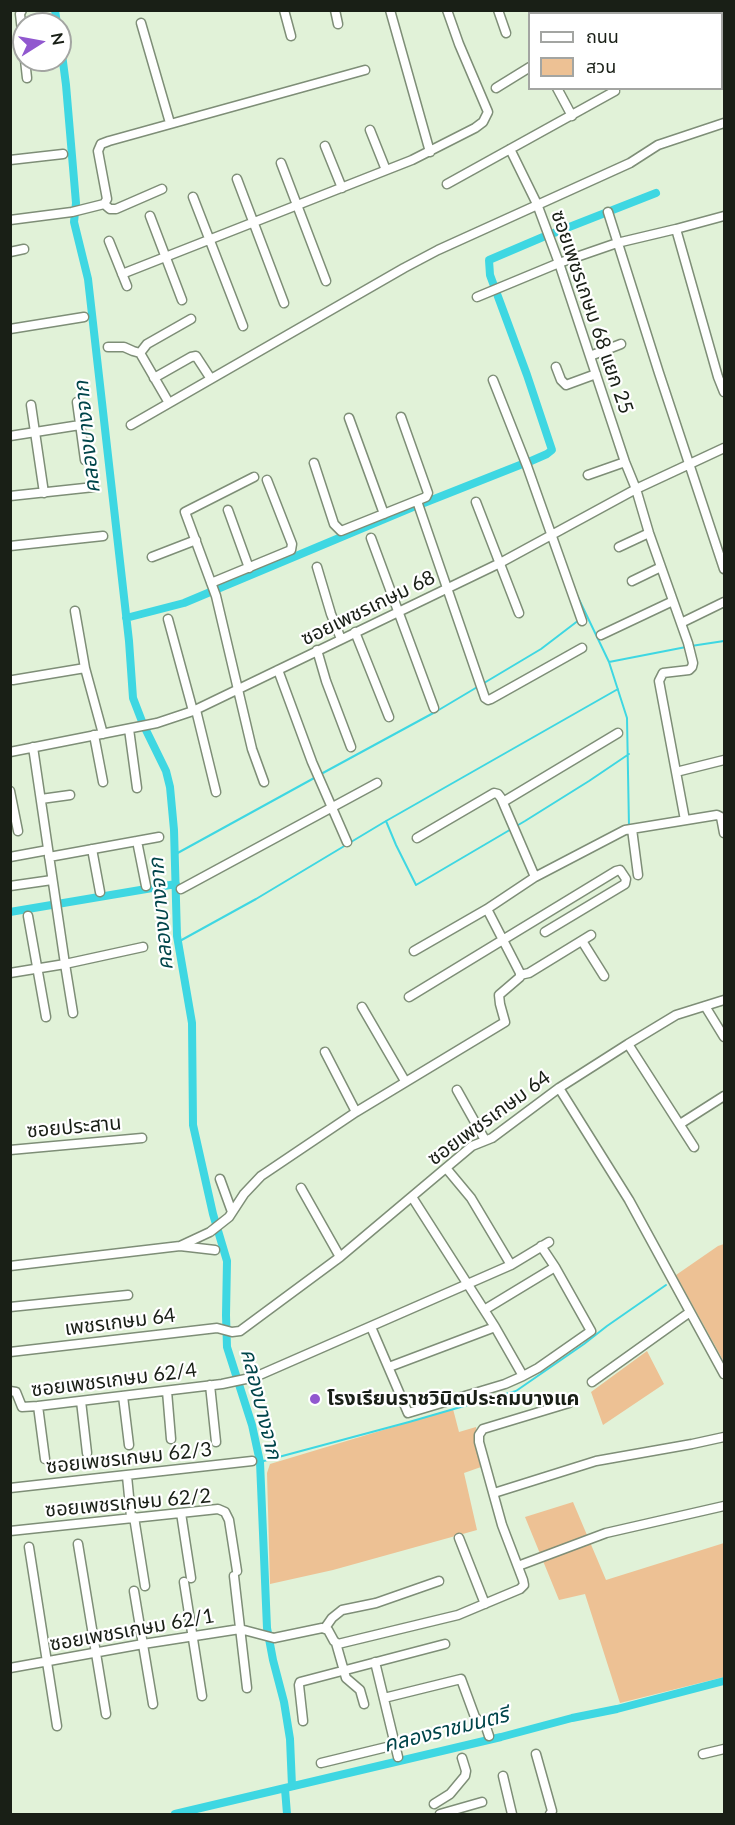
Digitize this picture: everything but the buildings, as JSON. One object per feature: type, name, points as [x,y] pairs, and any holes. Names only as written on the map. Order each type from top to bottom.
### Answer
[{"type":"street","points":[[284,10],[291,36]]},
{"type":"street","points":[[335,10],[338,24]]},
{"type":"street","points":[[390,10],[430,152]]},
{"type":"street","points":[[122,274],[430,152],[483,122],[488,112],[447,10]]},
{"type":"street","points":[[498,10],[506,33]]},
{"type":"street","points":[[141,23],[170,123]]},
{"type":"street","points":[[496,88],[528,68]]},
{"type":"street","points":[[10,220],[85,210],[104,204],[107,199],[98,151],[101,144],[365,70]]},
{"type":"street","points":[[26,72],[27,78]]},
{"type":"street","points":[[558,90],[572,116]]},
{"type":"street","points":[[447,184],[615,91]]},
{"type":"street","points":[[132,425],[438,250],[630,163],[657,145],[724,123]]},
{"type":"street","points":[[370,130],[386,170]]},
{"type":"street","points":[[325,146],[342,188]]},
{"type":"street","name":"ซอยเพชรเกษม 68 แยก 25","points":[[510,149],[537,204],[559,263],[689,647],[692,667],[689,670],[666,672],[659,681],[676,772]]},
{"type":"street","points":[[10,160],[63,154]]},
{"type":"street","points":[[281,163],[326,281]]},
{"type":"street","points":[[237,179],[284,303]]},
{"type":"street","points":[[104,204],[111,209],[116,209],[162,189]]},
{"type":"street","points":[[193,197],[243,326]]},
{"type":"street","points":[[608,212],[724,569]]},
{"type":"street","points":[[150,216],[182,300]]},
{"type":"street","points":[[477,297],[559,263],[617,243],[724,216]]},
{"type":"street","points":[[676,229],[724,392]]},
{"type":"street","points":[[109,241],[127,286]]},
{"type":"street","points":[[10,252],[24,249]]},
{"type":"street","points":[[10,329],[84,317]]},
{"type":"street","points":[[140,353],[147,344],[192,319]]},
{"type":"street","points":[[590,356],[621,344]]},
{"type":"street","points":[[108,347],[124,347],[140,353],[169,403]]},
{"type":"street","points":[[154,378],[196,356],[211,379]]},
{"type":"street","points":[[556,367],[561,380],[566,385],[596,374]]},
{"type":"street","points":[[493,380],[582,621]]},
{"type":"street","points":[[77,402],[85,460]]},
{"type":"street","points":[[31,405],[44,493]]},
{"type":"street","points":[[314,463],[334,524],[341,531],[426,497],[428,493],[401,417]]},
{"type":"street","points":[[349,418],[384,514]]},
{"type":"street","points":[[10,436],[80,425]]},
{"type":"street","name":"ซอยเพชรเกษม 68","points":[[10,752],[158,723],[194,710],[500,563],[636,489],[724,448]]},
{"type":"street","points":[[588,475],[625,462]]},
{"type":"street","points":[[254,477],[185,512],[216,596],[252,749],[264,782]]},
{"type":"street","points":[[211,585],[291,550],[292,544],[267,480]]},
{"type":"street","points":[[10,496],[94,487]]},
{"type":"street","points":[[417,501],[485,698],[488,700],[582,648]]},
{"type":"street","points":[[476,502],[519,613]]},
{"type":"street","points":[[228,510],[249,568]]},
{"type":"street","points":[[619,547],[649,533]]},
{"type":"street","points":[[10,546],[103,536]]},
{"type":"street","points":[[371,538],[434,708]]},
{"type":"street","points":[[152,557],[196,540]]},
{"type":"street","points":[[318,567],[331,614],[341,639]]},
{"type":"street","points":[[632,581],[661,567]]},
{"type":"street","points":[[601,636],[674,601]]},
{"type":"street","points":[[681,623],[724,602]]},
{"type":"street","points":[[75,611],[98,734],[103,782]]},
{"type":"street","points":[[168,619],[216,792]]},
{"type":"street","points":[[355,632],[388,717]]},
{"type":"street","points":[[317,650],[351,747]]},
{"type":"street","points":[[13,680],[85,668]]},
{"type":"street","points":[[278,670],[321,786],[347,842]]},
{"type":"street","points":[[132,728],[137,788]]},
{"type":"street","points":[[503,802],[618,733]]},
{"type":"street","points":[[33,747],[73,1013]]},
{"type":"street","points":[[685,820],[676,772],[724,760]]},
{"type":"street","points":[[182,889],[377,783]]},
{"type":"street","points":[[10,791],[18,831]]},
{"type":"street","points":[[417,838],[494,793],[498,794],[535,877]]},
{"type":"street","points":[[41,799],[70,795]]},
{"type":"street","points":[[414,951],[487,909],[535,877],[629,830],[717,815],[721,817],[724,833]]},
{"type":"street","points":[[629,830],[638,875]]},
{"type":"street","points":[[10,857],[92,849],[159,837]]},
{"type":"street","points":[[137,841],[146,886]]},
{"type":"street","points":[[92,849],[100,891]]},
{"type":"street","points":[[409,997],[616,871],[621,871],[626,879],[625,884],[545,932]]},
{"type":"street","points":[[10,886],[53,884]]},
{"type":"street","points":[[487,909],[520,975]]},
{"type":"street","points":[[28,916],[46,1017]]},
{"type":"street","points":[[180,1246],[210,1232],[230,1214],[261,1176],[405,1081],[505,1022],[500,995],[520,975],[536,969],[591,935]]},
{"type":"street","points":[[582,941],[604,976]]},
{"type":"street","points":[[10,973],[143,947]]},
{"type":"street","name":"ซอยเพชรเกษม 64","points":[[232,1332],[240,1331],[340,1257],[472,1146],[492,1138],[559,1088],[676,1015],[724,1000]]},
{"type":"street","points":[[705,1006],[724,1037]]},
{"type":"street","points":[[362,1007],[405,1081]]},
{"type":"street","points":[[628,1044],[694,1148]]},
{"type":"street","points":[[325,1052],[356,1112]]},
{"type":"street","points":[[559,1088],[629,1200],[724,1374]]},
{"type":"street","points":[[457,1090],[485,1140]]},
{"type":"street","points":[[680,1124],[724,1096]]},
{"type":"street","name":"ซอยประสาน","points":[[10,1150],[142,1138]]},
{"type":"street","points":[[446,1168],[471,1198],[511,1264]]},
{"type":"street","points":[[220,1179],[230,1214]]},
{"type":"street","points":[[301,1188],[340,1257]]},
{"type":"street","points":[[412,1197],[495,1327],[523,1376]]},
{"type":"street","name":"ซอยเพชรเกษม 62/4","points":[[10,1391],[16,1392],[22,1407],[166,1391],[246,1379],[262,1375],[467,1284],[511,1264],[545,1244],[555,1267]]},
{"type":"street","points":[[10,1266],[180,1246],[215,1250]]},
{"type":"street","points":[[371,1327],[408,1413],[505,1384],[523,1376],[591,1331],[555,1267],[484,1310]]},
{"type":"street","points":[[10,1306],[128,1295]]},
{"type":"street","points":[[592,1382],[690,1312]]},
{"type":"street","points":[[389,1367],[495,1327]]},
{"type":"street","name":"เพชรเกษม 64","points":[[10,1352],[217,1328],[232,1332]]},
{"type":"street","points":[[210,1385],[216,1442]]},
{"type":"street","points":[[166,1391],[171,1439]]},
{"type":"street","points":[[123,1396],[129,1445]]},
{"type":"street","points":[[81,1401],[87,1453]]},
{"type":"street","points":[[336,1643],[458,1615],[520,1589],[524,1585],[502,1525],[479,1435],[483,1429],[569,1403]]},
{"type":"street","points":[[38,1406],[45,1459]]},
{"type":"street","points":[[494,1493],[596,1461],[724,1437]]},
{"type":"street","name":"ซอยเพชรเกษม 62/3","points":[[10,1488],[252,1461]]},
{"type":"street","points":[[127,1476],[145,1586]]},
{"type":"street","points":[[518,1566],[606,1533],[724,1506]]},
{"type":"street","name":"ซอยเพชรเกษม 62/2","points":[[10,1531],[218,1509],[225,1512],[229,1520],[240,1629]]},
{"type":"street","points":[[181,1513],[193,1636],[202,1696]]},
{"type":"street","points":[[459,1538],[485,1604]]},
{"type":"street","points":[[78,1544],[106,1714]]},
{"type":"street","points":[[29,1547],[57,1726]]},
{"type":"street","points":[[364,1704],[360,1690],[346,1678],[336,1643],[325,1628],[342,1610],[376,1603],[439,1581]]},
{"type":"street","points":[[134,1591],[153,1704]]},
{"type":"street","name":"ซอยเพชรเกษม 62/1","points":[[10,1668],[240,1629],[274,1638],[325,1628]]},
{"type":"street","points":[[240,1629],[247,1688]]},
{"type":"street","points":[[303,1721],[300,1682],[445,1644]]},
{"type":"street","points":[[375,1662],[398,1757]]},
{"type":"street","points":[[384,1698],[461,1679],[476,1717],[486,1727],[489,1736]]},
{"type":"street","points":[[321,1763],[395,1745]]},
{"type":"street","points":[[703,1754],[724,1749]]},
{"type":"street","points":[[536,1755],[552,1811],[550,1815]]},
{"type":"street","points":[[462,1758],[466,1771],[465,1776],[450,1794],[433,1801],[439,1815],[482,1802]]},
{"type":"street","points":[[502,1776],[512,1815]]},
{"type":"green space","points":[[724,1244],[724,1362],[676,1275]]},
{"type":"green space","points":[[647,1351],[664,1384],[603,1425],[591,1392]]},
{"type":"green space","points":[[453,1409],[459,1432],[476,1427],[481,1467],[464,1473],[477,1530],[333,1570],[270,1584],[267,1473],[270,1464]]},
{"type":"green space","points":[[573,1502],[606,1580],[724,1543],[724,1677],[620,1703],[585,1594],[559,1600],[525,1517]]},
{"type":"waterway","name":"คลองบางจาก","points":[[64,72],[76,203],[74,222],[88,279],[129,641],[133,698],[166,771],[170,787],[174,830],[177,936],[192,1023],[193,1125],[213,1214],[227,1261],[227,1347],[252,1425],[260,1462],[267,1628],[290,1739],[292,1786]]},
{"type":"waterway","points":[[554,233],[656,193]]},
{"type":"waterway","points":[[531,461],[552,450],[490,275],[489,260],[543,237]]},
{"type":"waterway","points":[[424,503],[520,465]]},
{"type":"waterway","points":[[126,618],[184,603],[413,507]]},
{"type":"waterway","points":[[575,591],[609,662],[627,718],[629,827]]},
{"type":"waterway","points":[[484,683],[541,649],[579,620]]},
{"type":"waterway","points":[[691,646],[724,641]]},
{"type":"waterway","points":[[609,662],[686,647]]},
{"type":"waterway","points":[[321,774],[479,686]]},
{"type":"waterway","points":[[178,942],[618,689]]},
{"type":"waterway","points":[[386,821],[416,885],[525,821],[629,754]]},
{"type":"waterway","points":[[174,855],[316,777]]},
{"type":"waterway","points":[[10,912],[176,884]]},
{"type":"waterway","points":[[260,1462],[516,1391],[666,1285]]},
{"type":"waterway","name":"คลองราชมนตรี","points":[[175,1814],[617,1709],[724,1681]]},
{"type":"waterway","name":"คลองบางจาก","points":[[285,1789],[287,1814]]},
{"type":"place","name":"โรงเรียนราชวินิตประถมบางแค","points":[[315,1399]]}]
